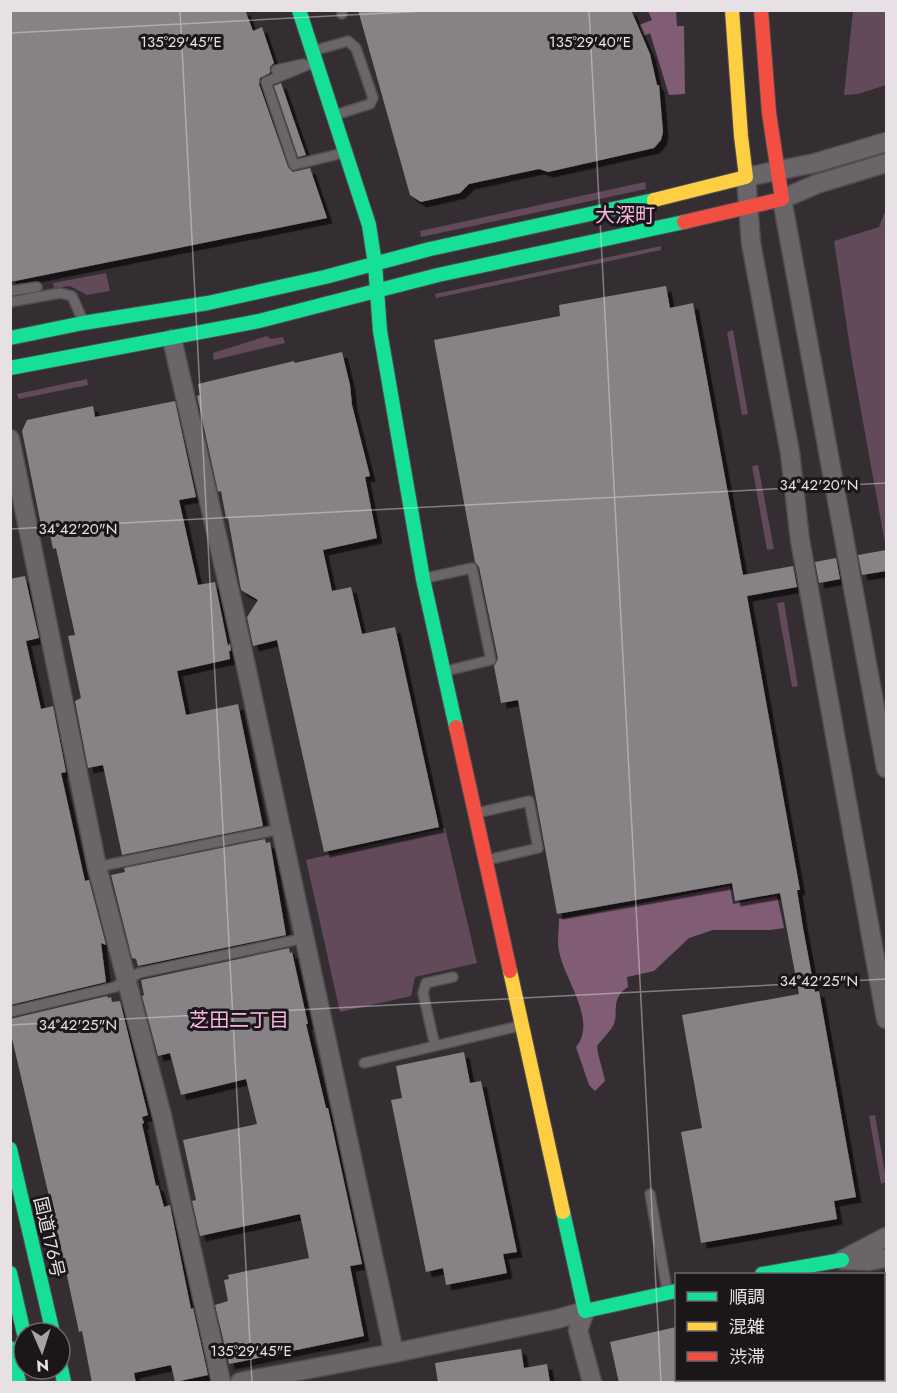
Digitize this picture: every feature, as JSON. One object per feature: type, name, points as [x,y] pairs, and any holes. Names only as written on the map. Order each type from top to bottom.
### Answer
[{"type":"main road","points":[[299,10],[369,225],[378,291],[380,331],[423,579],[585,1311],[672,1291]]},
{"type":"main road","points":[[10,338],[83,323],[208,303],[307,281],[430,249],[694,191],[746,177],[732,10]]},
{"type":"main road","points":[[10,368],[172,339],[331,304],[438,275],[782,199],[769,112],[761,10]]},
{"type":"main road","name":"国道176号","points":[[10,1149],[50,1321]]},
{"type":"main road","points":[[773,1273],[842,1260]]},
{"type":"main road","points":[[10,1273],[21,1321]]},
{"type":"main road","points":[[10,1348],[19,1383]]},
{"type":"street","points":[[886,141],[815,163],[746,177],[751,243],[790,453],[800,540],[886,1019]]},
{"type":"street","points":[[886,163],[817,184],[782,199],[886,768]]},
{"type":"street","points":[[172,339],[233,606],[394,1353]]},
{"type":"street","points":[[10,439],[97,867],[162,1116],[221,1383]]},
{"type":"street","points":[[842,1260],[886,1238]]},
{"type":"street","points":[[842,1260],[869,1261],[886,1258]]},
{"type":"street","points":[[240,1383],[557,1319],[585,1311]]},
{"type":"street","points":[[585,1311],[579,1330],[592,1383]]},
{"type":"lane","points":[[333,116],[370,104],[373,98],[356,48],[348,41],[266,82],[294,165],[345,152]]},
{"type":"lane","points":[[276,70],[313,57]]},
{"type":"lane","points":[[10,291],[37,287]]},
{"type":"lane","points":[[10,302],[60,293],[72,296],[83,323]]},
{"type":"lane","points":[[423,579],[472,568],[490,660],[443,672]]},
{"type":"lane","points":[[474,814],[529,801],[538,848],[485,860]]},
{"type":"lane","points":[[97,867],[281,829]]},
{"type":"lane","points":[[10,1012],[115,987],[140,974],[305,938]]},
{"type":"lane","points":[[435,1046],[423,993],[426,983],[453,977]]},
{"type":"lane","points":[[364,1063],[522,1026]]},
{"type":"lane","points":[[650,1194],[672,1291]]},
{"type":"shaded area","points":[[648,11],[676,11],[677,26],[684,26],[685,94],[669,95],[650,33],[644,36],[639,25],[652,20]]},
{"type":"shaded area","points":[[853,11],[886,11],[886,85],[858,94],[844,95]]},
{"type":"shaded area","points":[[645,182],[646,189],[421,237],[420,231]]},
{"type":"shaded area","points":[[886,209],[886,549],[852,361],[834,241],[879,227]]},
{"type":"shaded area","points":[[661,246],[661,250],[436,298],[435,294]]},
{"type":"shaded area","points":[[106,273],[110,291],[87,295],[70,286],[54,288],[53,283]]},
{"type":"shaded area","points":[[733,330],[748,414],[742,415],[727,332]]},
{"type":"shaded area","points":[[267,336],[271,339],[283,337],[285,343],[214,360],[213,353]]},
{"type":"shaded area","points":[[87,379],[88,385],[19,399],[17,394]]},
{"type":"shaded area","points":[[758,465],[774,549],[767,550],[752,466]]},
{"type":"shaded area","points":[[784,602],[798,686],[792,687],[777,603]]},
{"type":"shaded area","points":[[445,828],[477,963],[415,977],[411,996],[340,1012],[306,860]]},
{"type":"shaded area","points":[[730,886],[733,904],[777,896],[784,928],[713,930],[689,938],[654,971],[627,977],[628,987],[617,1001],[613,1026],[597,1046],[605,1081],[595,1091],[589,1085],[576,1047],[582,1037],[582,1013],[559,951],[559,919]]},
{"type":"shaded area","points":[[875,1115],[886,1178],[886,1182],[881,1184],[869,1116]]},
{"type":"building","points":[[10,10],[245,10],[253,31],[262,27],[274,63],[270,67],[270,73],[260,78],[259,84],[288,167],[293,172],[310,168],[327,218],[10,282]]},
{"type":"building","points":[[358,10],[631,10],[650,54],[657,85],[659,85],[663,132],[661,140],[654,148],[548,172],[539,169],[469,184],[460,193],[421,202],[410,195]]},
{"type":"building","points":[[281,83],[306,155],[298,157],[274,86]]},
{"type":"building","points":[[666,286],[670,308],[693,303],[743,575],[793,566],[797,587],[747,596],[800,890],[797,890],[803,928],[815,992],[819,991],[856,1197],[834,1201],[837,1219],[701,1243],[681,1132],[702,1128],[682,1015],[799,994],[780,893],[735,901],[732,883],[557,914],[518,700],[501,703],[494,666],[498,659],[479,567],[475,562],[434,340],[560,316],[559,305]]},
{"type":"building","points":[[342,352],[352,405],[370,476],[365,477],[377,538],[323,550],[332,591],[351,587],[362,634],[395,627],[439,827],[324,852],[277,640],[253,646],[247,617],[258,600],[241,590],[228,518],[226,518],[221,491],[218,492],[197,396],[200,395],[198,384]]},
{"type":"building","points":[[175,401],[196,497],[179,500],[198,585],[215,582],[231,651],[229,651],[230,659],[177,671],[186,715],[238,704],[263,826],[122,855],[103,765],[88,768],[75,701],[81,698],[68,636],[75,635],[56,548],[53,549],[49,529],[42,530],[22,431],[27,420],[93,406],[95,417]]},
{"type":"building","points":[[886,550],[886,571],[862,575],[858,555]]},
{"type":"building","points":[[836,558],[840,579],[819,583],[815,562]]},
{"type":"building","points":[[25,576],[39,638],[26,641],[41,709],[53,706],[66,772],[61,773],[85,881],[89,880],[106,945],[101,943],[106,982],[10,1005],[10,579]]},
{"type":"building","points":[[265,839],[266,843],[270,842],[286,935],[138,966],[136,959],[132,958],[111,875],[125,872],[124,868]]},
{"type":"building","points":[[289,948],[290,953],[292,952],[308,1024],[306,1024],[326,1108],[328,1108],[362,1264],[350,1266],[364,1336],[229,1364],[215,1305],[228,1301],[224,1280],[229,1279],[228,1275],[309,1258],[300,1214],[200,1236],[192,1201],[196,1200],[183,1140],[257,1124],[246,1079],[181,1095],[170,1053],[158,1056],[142,996],[144,995],[141,980]]},
{"type":"building","points":[[107,996],[111,997],[112,1002],[120,1001],[148,1115],[142,1117],[144,1123],[142,1124],[156,1186],[158,1185],[164,1207],[170,1205],[191,1309],[193,1308],[208,1375],[175,1382],[171,1365],[134,1373],[136,1383],[92,1383],[82,1331],[79,1332],[60,1243],[58,1244],[50,1209],[52,1209],[10,1030],[10,1019]]},
{"type":"building","points":[[464,1052],[470,1083],[481,1081],[517,1252],[503,1254],[507,1273],[446,1285],[443,1268],[426,1272],[391,1100],[402,1098],[396,1066]]},
{"type":"building","points":[[675,1327],[676,1383],[619,1383],[610,1342]]},
{"type":"building","points":[[521,1349],[524,1368],[547,1364],[550,1383],[438,1383],[435,1363]]},
{"type":"traffic: fast","points":[[299,10],[369,225],[375,264],[380,331],[423,579],[456,727]]},
{"type":"traffic: fast","points":[[10,338],[83,323],[208,303],[325,277],[430,249],[654,200]]},
{"type":"traffic: fast","points":[[10,368],[259,321],[438,275],[684,222]]},
{"type":"traffic: fast","points":[[10,1149],[50,1321]]},
{"type":"traffic: fast","points":[[563,1212],[585,1311],[675,1291]]},
{"type":"traffic: fast","points":[[768,1273],[842,1260]]},
{"type":"traffic: fast","points":[[10,1273],[21,1321]]},
{"type":"traffic: fast","points":[[10,1348],[19,1382]]},
{"type":"traffic: slow","points":[[654,200],[746,177],[732,10]]},
{"type":"traffic: slow","points":[[510,971],[563,1212]]},
{"type":"traffic: jam","points":[[684,222],[782,199],[769,113],[761,10]]},
{"type":"traffic: jam","points":[[456,727],[510,971]]},
{"type":"district","name":"大深町","points":[[625,215]]},
{"type":"district","name":"芝田二丁目","points":[[239,1020]]}]
